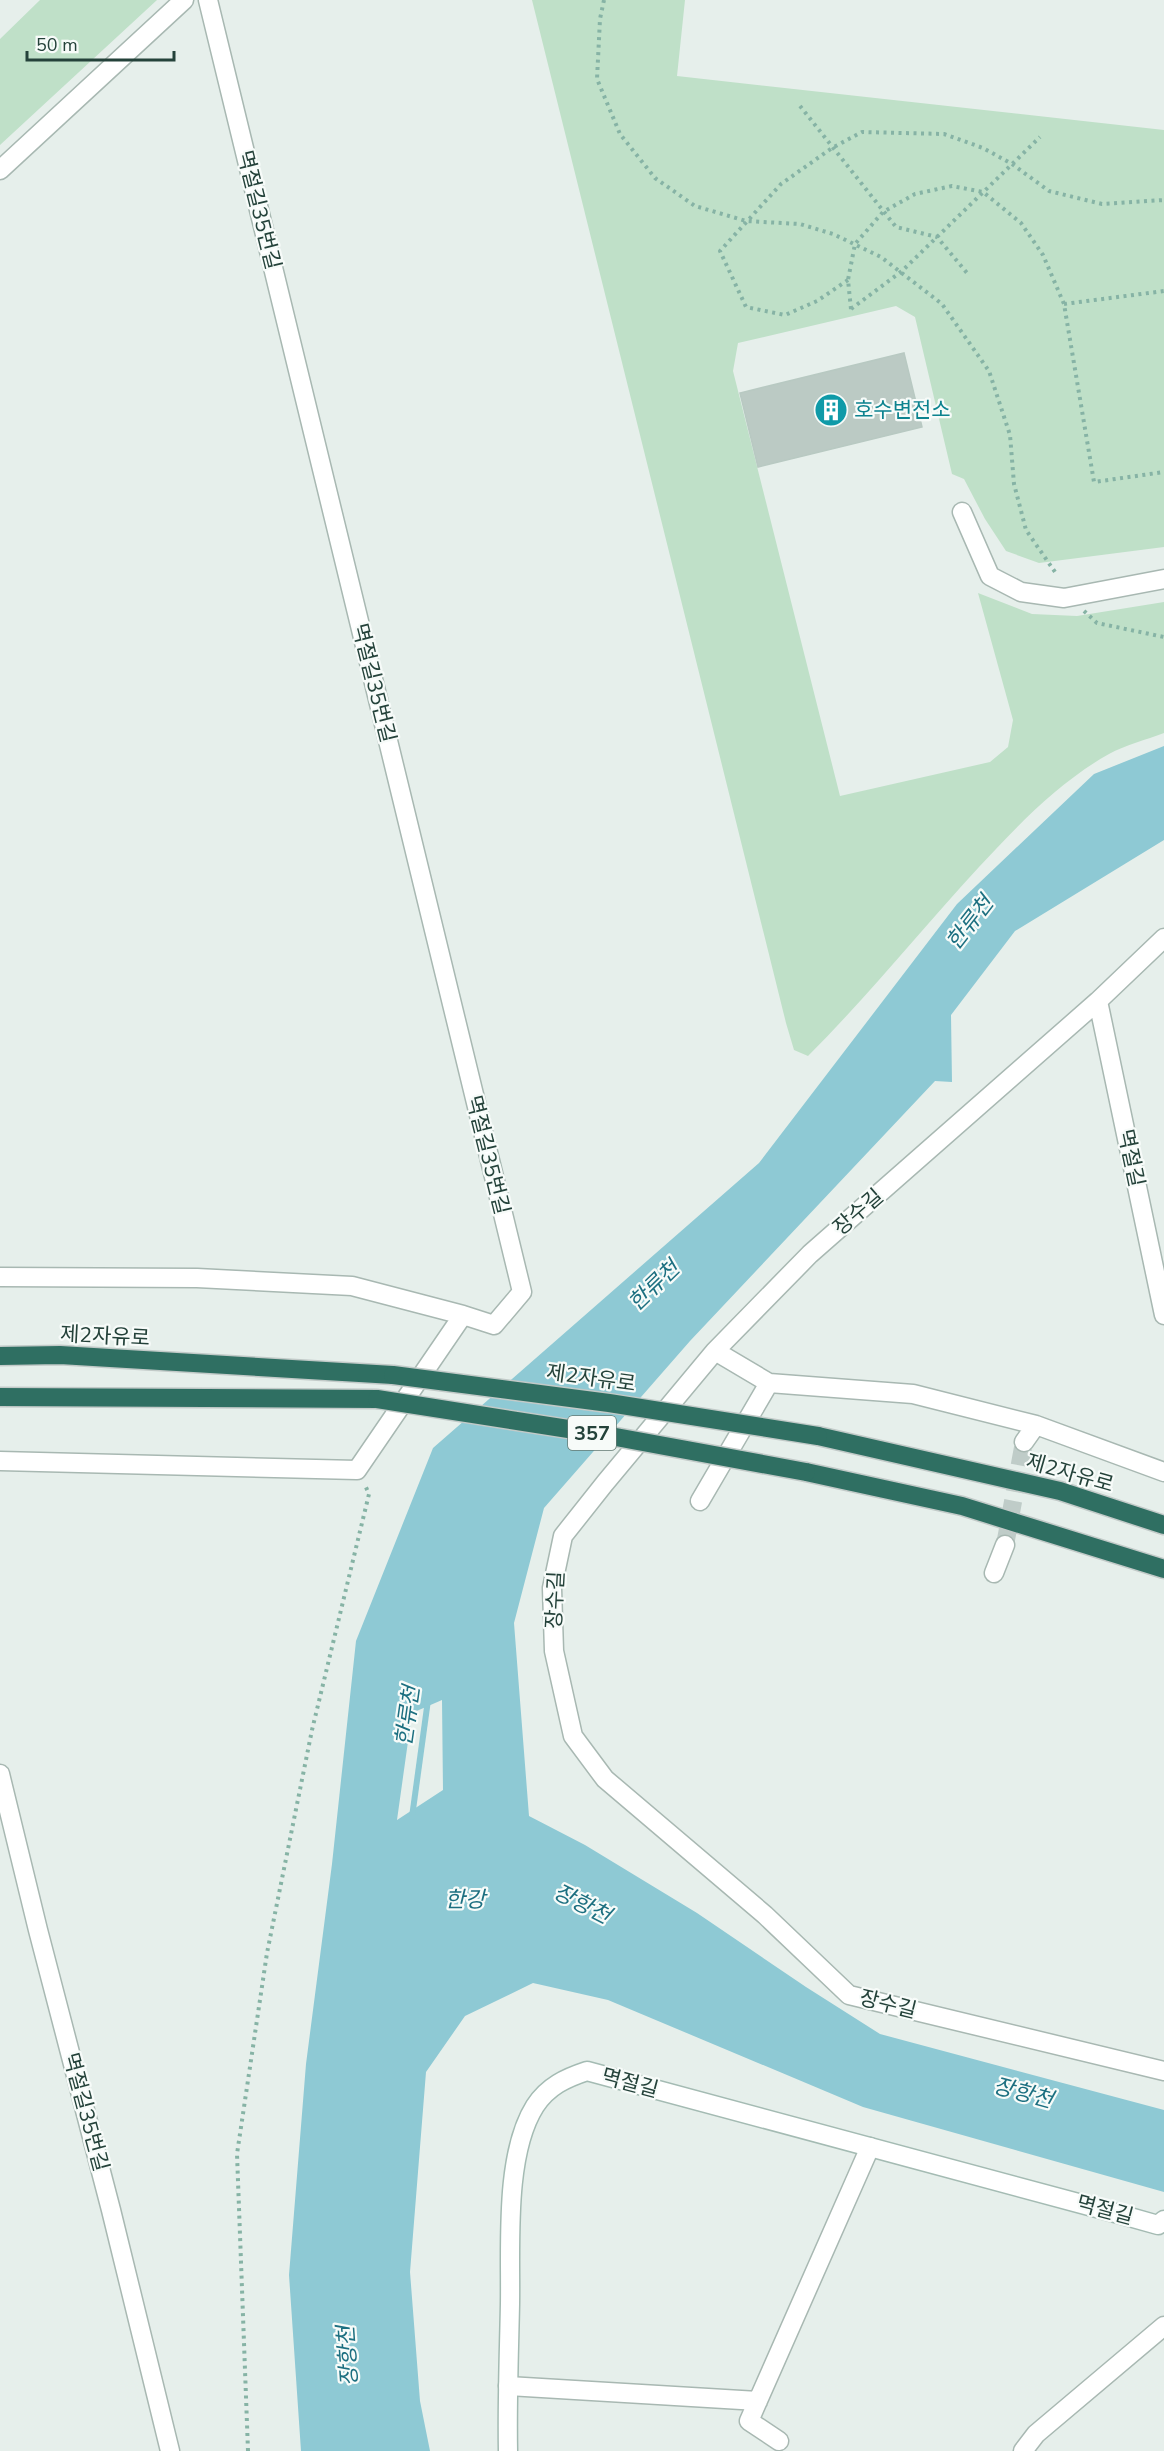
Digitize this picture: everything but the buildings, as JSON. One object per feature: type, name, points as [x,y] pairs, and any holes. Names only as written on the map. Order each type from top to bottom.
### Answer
[{"type":"highway","points":[[0,1346],[60,1355]]},
{"type":"highway","name":"제2자유로","points":[[0,1356],[60,1355],[393,1375],[609,1403],[818,1436],[1060,1491],[1164,1525]]},
{"type":"highway","points":[[0,1397],[71,1397]]},
{"type":"highway","points":[[0,1407],[71,1397]]},
{"type":"highway","name":"357","points":[[71,1397],[376,1399],[594,1433],[806,1472],[962,1506],[1164,1569]]},
{"type":"street","points":[[0,170],[184,0]]},
{"type":"street","name":"멱절길35번길","points":[[208,0],[522,1292],[494,1325],[463,1315]]},
{"type":"street","points":[[962,512],[990,576],[1021,592],[1064,598],[1164,579]]},
{"type":"street","name":"장수길","points":[[1164,938],[1098,1000],[810,1254],[715,1351],[604,1483],[563,1536],[552,1588],[554,1651],[573,1736],[606,1779],[765,1915],[849,1995],[1164,2072]]},
{"type":"street","name":"멱절길","points":[[1098,1000],[1164,1315]]},
{"type":"street","points":[[0,1277],[197,1278],[352,1286],[463,1315],[357,1470],[0,1461]]},
{"type":"street","points":[[715,1351],[769,1383],[913,1394],[1036,1425],[1164,1472]]},
{"type":"street","points":[[700,1501],[769,1383]]},
{"type":"street","points":[[1024,1442],[1036,1425]]},
{"type":"street","points":[[994,1574],[1005,1545]]},
{"type":"street","name":"멱절길35번길","points":[[0,1774],[170,2451]]},
{"type":"street","name":"멱절길","points":[[508,2451],[513,2180],[523,2134],[534,2107],[546,2092],[563,2079],[587,2071],[1162,2223]]},
{"type":"street","points":[[779,2441],[749,2421],[870,2147]]},
{"type":"street","points":[[1023,2451],[1036,2434],[1164,2326]]},
{"type":"street","points":[[508,2386],[758,2402]]},
{"type":"path","points":[[604,0],[600,19],[597,79],[620,134],[655,178],[695,206],[746,221],[800,224],[833,234],[881,256],[942,304],[989,371],[1010,435],[1014,484],[1026,530],[1055,572]]},
{"type":"path","points":[[800,106],[896,227],[937,237],[967,273]]},
{"type":"path","points":[[848,280],[817,301],[785,315],[746,307],[720,251],[781,184],[832,148],[862,132],[944,134],[983,148],[1012,164],[1049,191],[1102,204],[1164,201]]},
{"type":"path","points":[[1040,137],[983,192],[902,271],[850,309],[848,280],[855,244],[883,212],[915,194],[952,186],[983,192],[1021,223],[1043,255],[1064,304],[1094,482],[1164,472]]},
{"type":"path","points":[[1064,304],[1164,291]]},
{"type":"path","points":[[1082,609],[1097,623],[1164,637]]},
{"type":"path","points":[[248,2451],[237,2154],[267,1953],[312,1730],[369,1494],[357,1470]]},
{"type":"green space","points":[[40,0],[157,0],[0,145],[0,39]]},
{"type":"green space","points":[[532,0],[685,0],[677,76],[1164,130],[1164,547],[1039,563],[1006,551],[985,519],[964,479],[952,474],[915,317],[896,306],[738,343],[733,371],[840,796],[990,762],[1008,747],[1013,720],[978,593],[1032,614],[1077,616],[1164,602],[1164,733],[1109,754],[1056,791],[1008,836],[808,1056],[794,1050],[786,1023]]},
{"type":"water","points":[[1164,746],[1164,840],[1015,931],[951,1015],[952,1082],[935,1081],[690,1341],[544,1508],[514,1623],[529,1816],[585,1845],[697,1913],[880,2034],[1164,2110],[1164,2192],[863,2107],[608,2000],[533,1983],[465,2016],[426,2072],[410,2272],[420,2401],[430,2451],[301,2451],[289,2275],[306,2064],[332,1864],[356,1641],[433,1448],[759,1163],[957,904],[1094,774]],"holes":[[[442,1700],[443,1790],[397,1820],[412,1713]]]},
{"type":"waterway","name":"한류천","points":[[412,1817],[428,1700]]},
{"type":"tunnel","points":[[1005,1545],[1024,1442]]},
{"type":"place","name":"호수변전소","points":[[831,410]]},
{"type":"water label","name":"한강","points":[[465,1900]]},
{"type":"water label","name":"장항천","points":[[582,1904]]},
{"type":"water label","name":"장항천","points":[[1023,2093]]},
{"type":"water label","name":"장항천","points":[[348,2356]]}]
